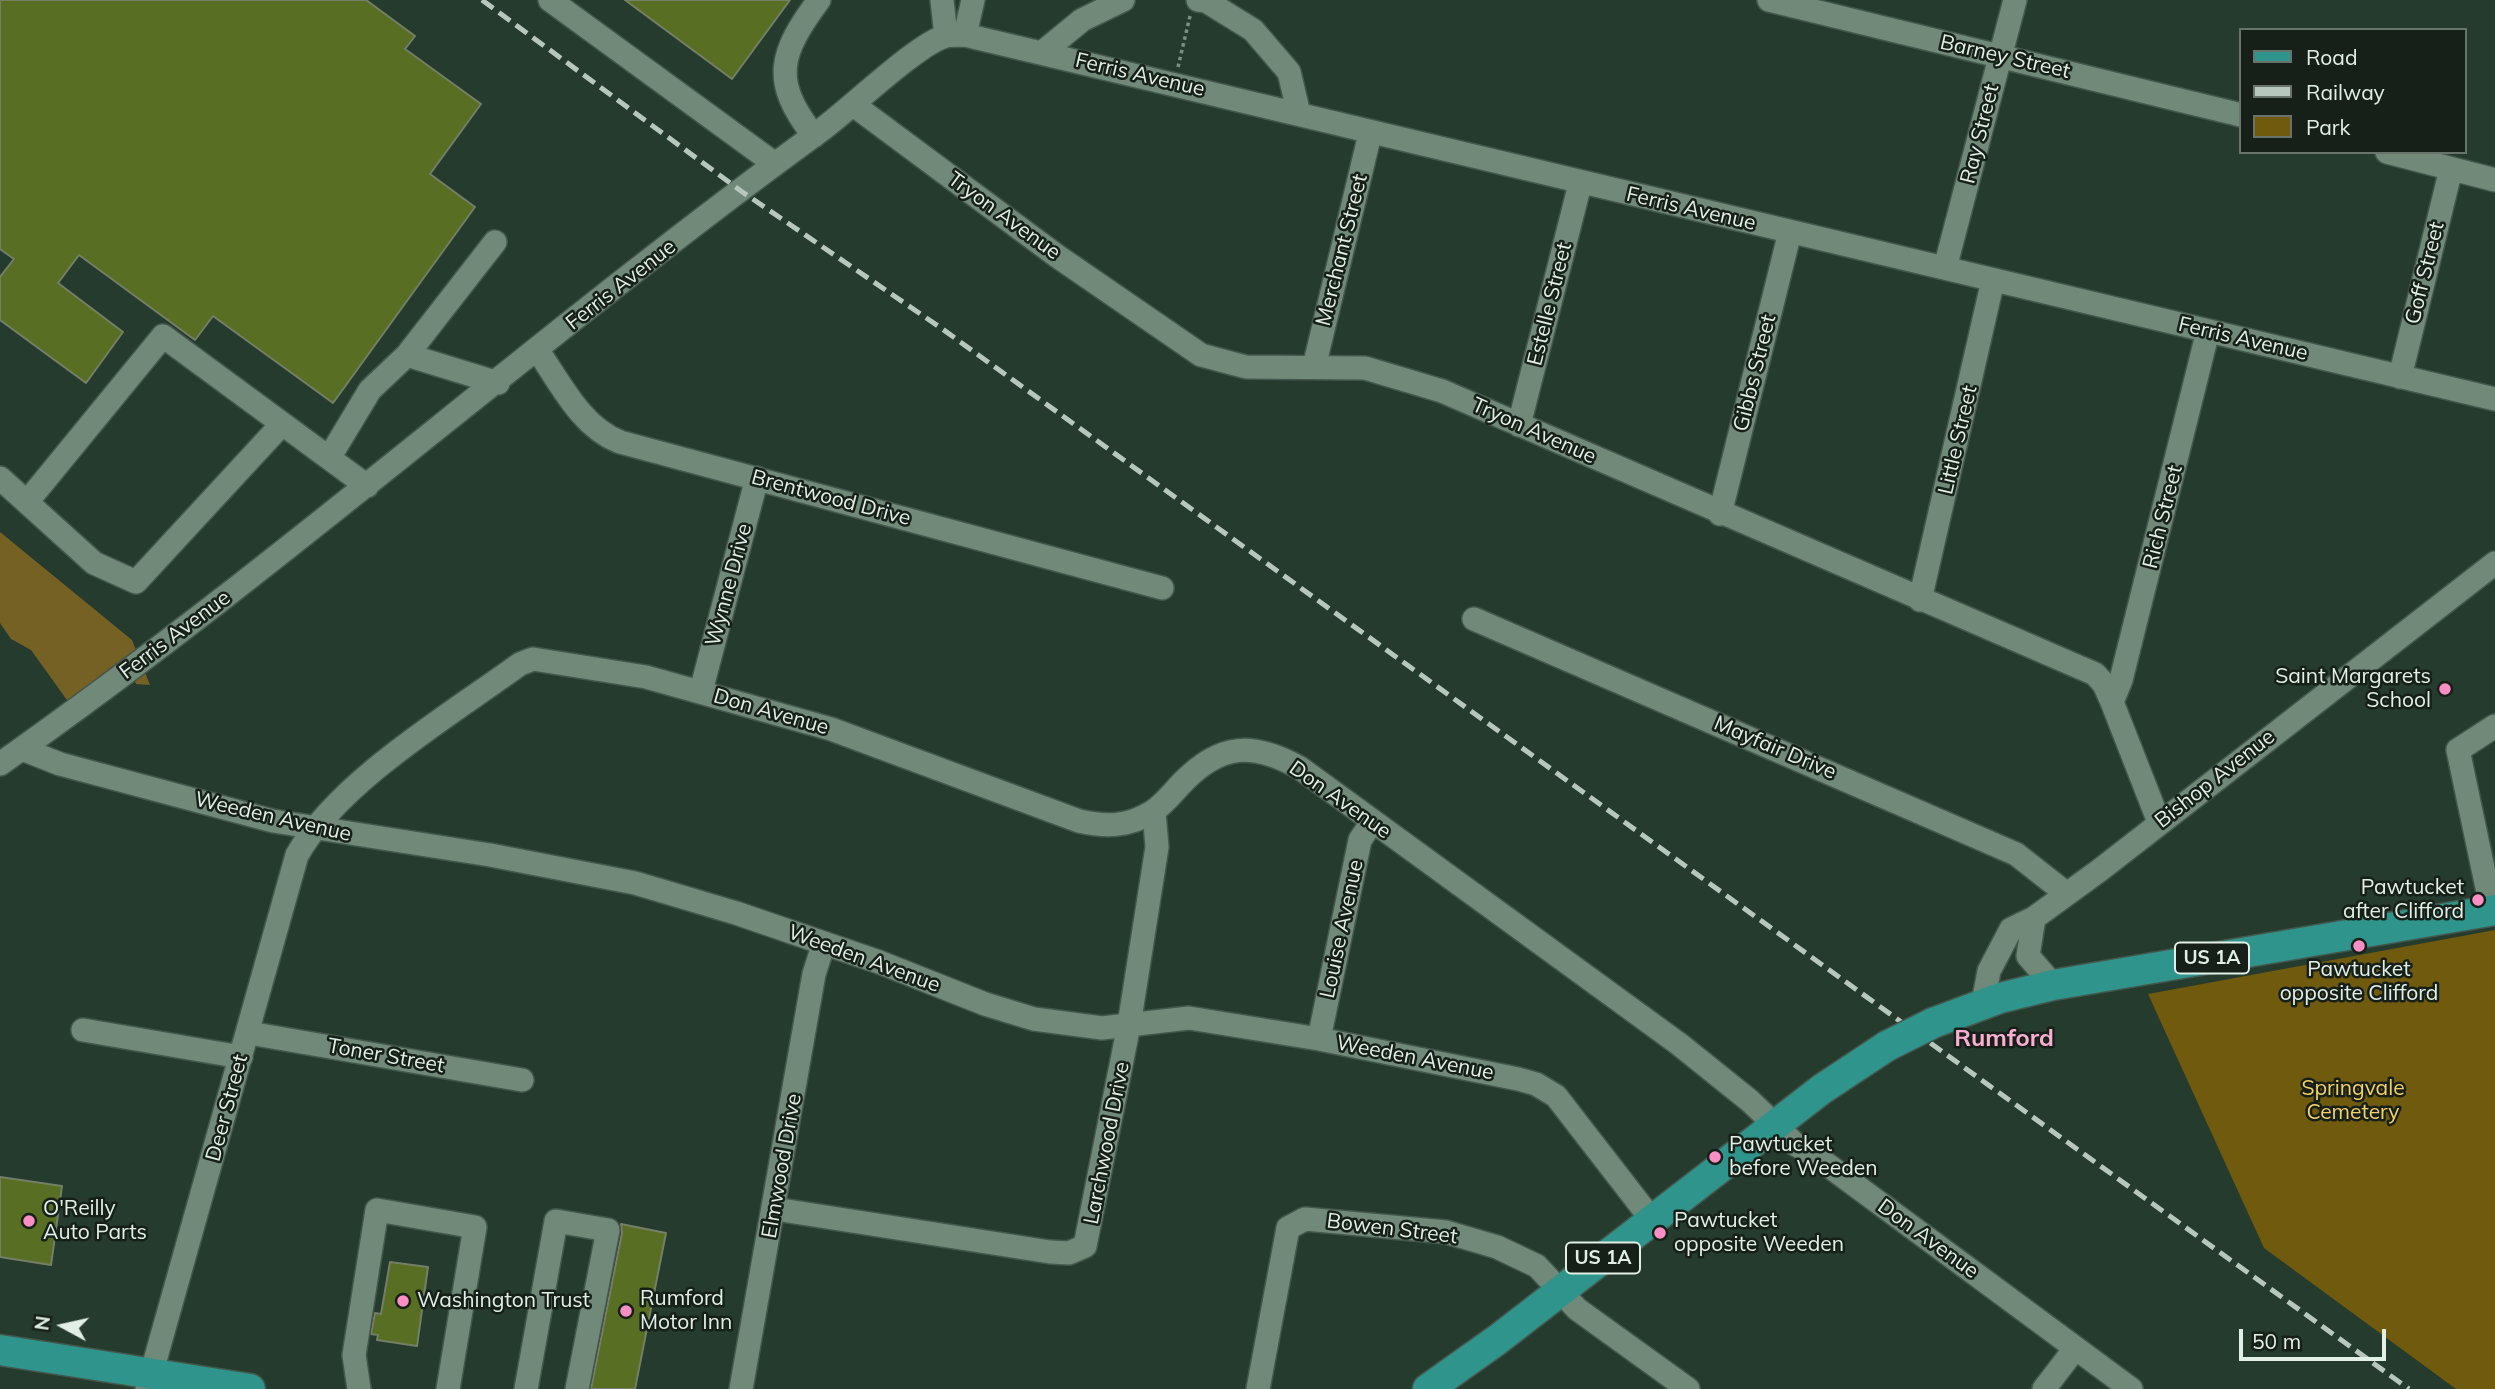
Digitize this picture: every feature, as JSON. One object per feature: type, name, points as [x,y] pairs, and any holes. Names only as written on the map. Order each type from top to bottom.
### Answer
[{"type":"main road","name":"US 1A","points":[[1428,1389],[1776,1124],[1887,1046],[1933,1023],[1983,1003],[2053,985],[2493,910]]},
{"type":"main road","points":[[0,1350],[150,1381],[250,1389]]},
{"type":"street","points":[[550,0],[775,164]]},
{"type":"street","points":[[814,136],[800,118],[787,89],[785,57],[797,29],[819,0]]},
{"type":"street","points":[[955,36],[973,0]]},
{"type":"street","points":[[1043,52],[1082,20],[1123,0]]},
{"type":"street","name":"Barney Street","points":[[1769,0],[2000,54],[2240,115]]},
{"type":"street","name":"Ray Street","points":[[1945,268],[2015,0]]},
{"type":"street","points":[[1195,6],[1206,1],[1253,30],[1289,72],[1299,114]]},
{"type":"street","points":[[943,2],[955,36]]},
{"type":"street","name":"Ferris Avenue","points":[[0,764],[222,600],[775,164],[855,106],[925,46],[955,36],[1043,52],[1174,82],[1370,134],[2495,399]]},
{"type":"street","name":"Tryon Avenue","points":[[855,106],[1057,256],[1201,355],[1246,367],[1366,368],[1442,391],[1720,514],[2095,674],[2104,684],[2112,702],[2159,822]]},
{"type":"street","name":"Merchant Street","points":[[1314,367],[1370,134]]},
{"type":"street","points":[[2395,154],[2495,180]]},
{"type":"street","name":"Goff Street","points":[[2400,377],[2451,169]]},
{"type":"street","name":"Estelle Street","points":[[1519,425],[1580,184]]},
{"type":"street","name":"Gibbs Street","points":[[1720,514],[1790,232]]},
{"type":"street","points":[[329,458],[370,390],[407,355],[495,242]]},
{"type":"street","name":"Little Street","points":[[1920,600],[1993,280]]},
{"type":"street","name":"Rich Street","points":[[2112,702],[2121,680],[2208,331]]},
{"type":"street","points":[[27,502],[163,336],[367,486]]},
{"type":"street","name":"Brentwood Drive","points":[[537,351],[581,414],[600,435],[1162,588]]},
{"type":"street","points":[[407,355],[498,383]]},
{"type":"street","points":[[0,478],[94,564],[136,582],[282,424]]},
{"type":"street","name":"Wynne Drive","points":[[701,691],[757,478]]},
{"type":"street","name":"Bishop Avenue","points":[[1983,1003],[1989,971],[2011,929],[2034,918],[2067,894],[2495,563]]},
{"type":"street","name":"Mayfair Drive","points":[[1474,619],[2016,854],[2067,894]]},
{"type":"street","name":"Don Avenue","points":[[312,830],[334,804],[401,751],[520,664],[533,659],[551,659],[646,677],[831,729],[1079,821],[1103,827],[1128,823],[1154,812],[1201,763],[1228,751],[1254,750],[1277,756],[1300,768],[1679,1044],[1776,1124],[1796,1144],[2074,1350],[2131,1389]]},
{"type":"street","points":[[2493,910],[2458,750],[2495,726]]},
{"type":"street","name":"Weeden Avenue","points":[[22,749],[60,764],[312,830],[571,869],[660,891],[824,943],[985,1004],[1034,1019],[1102,1027],[1189,1018],[1319,1039],[1536,1084],[1556,1096],[1653,1220]]},
{"type":"street","name":"Larchwood Drive","points":[[775,1209],[1050,1252],[1069,1253],[1085,1246],[1129,1025],[1157,847],[1154,812]]},
{"type":"street","name":"Louise Avenue","points":[[1319,1039],[1360,840],[1372,822]]},
{"type":"street","name":"Deer Street","points":[[150,1381],[297,855],[312,830]]},
{"type":"street","points":[[2034,918],[2028,956],[2053,985]]},
{"type":"street","name":"Elmwood Drive","points":[[741,1389],[775,1209],[814,974],[824,943]]},
{"type":"street","points":[[83,1030],[241,1057]]},
{"type":"street","name":"Toner Street","points":[[249,1033],[522,1080]]},
{"type":"street","points":[[359,1389],[354,1355],[377,1210],[475,1227],[448,1389]]},
{"type":"street","name":"Bowen Street","points":[[1258,1389],[1285,1239],[1289,1228],[1305,1219],[1446,1232],[1497,1247],[1537,1266],[1561,1290]]},
{"type":"street","points":[[526,1389],[555,1221],[608,1230],[577,1389]]},
{"type":"street","points":[[1561,1290],[1577,1309],[1688,1389]]},
{"type":"street","points":[[2044,1389],[2074,1350]]},
{"type":"path","points":[[1174,82],[1195,6]]},
{"type":"green space","name":"Springvale Cemetery","points":[[2495,930],[2495,1389],[2456,1389],[2264,1248],[2148,994]]},
{"type":"shaded area","points":[[0,532],[132,640],[150,685],[136,684],[133,674],[77,714],[31,650],[11,639],[0,623]]},
{"type":"building","points":[[0,0],[366,0],[415,36],[405,49],[481,104],[430,174],[475,207],[333,403],[213,316],[195,340],[79,255],[58,283],[123,332],[86,383],[0,320],[0,277],[14,259],[0,249]]},
{"type":"building","points":[[625,0],[790,0],[732,79]]},
{"type":"building","name":"O'Reilly Auto Parts","points":[[0,1177],[62,1186],[51,1265],[0,1257]]},
{"type":"building","name":"Rumford Motor Inn","points":[[621,1224],[666,1233],[635,1389],[591,1389],[622,1233]]},
{"type":"building","name":"Washington Trust","points":[[390,1262],[428,1267],[417,1346],[377,1340],[378,1335],[371,1334],[375,1313],[381,1314]]},
{"type":"railway","points":[[482,0],[741,191],[941,328],[2409,1389]]},
{"type":"place","name":"Saint Margarets School","points":[[2445,689]]},
{"type":"place","name":"Pawtucket after Clifford","points":[[2478,900]]},
{"type":"place","name":"Pawtucket opposite Clifford","points":[[2359,946]]},
{"type":"place","name":"Pawtucket before Weeden","points":[[1715,1157]]},
{"type":"place","name":"O'Reilly Auto Parts","points":[[29,1221]]},
{"type":"place","name":"Pawtucket opposite Weeden","points":[[1660,1233]]},
{"type":"place","name":"Washington Trust","points":[[403,1301]]},
{"type":"place","name":"Rumford Motor Inn","points":[[626,1311]]},
{"type":"district","name":"Rumford","points":[[2004,1039]]}]
